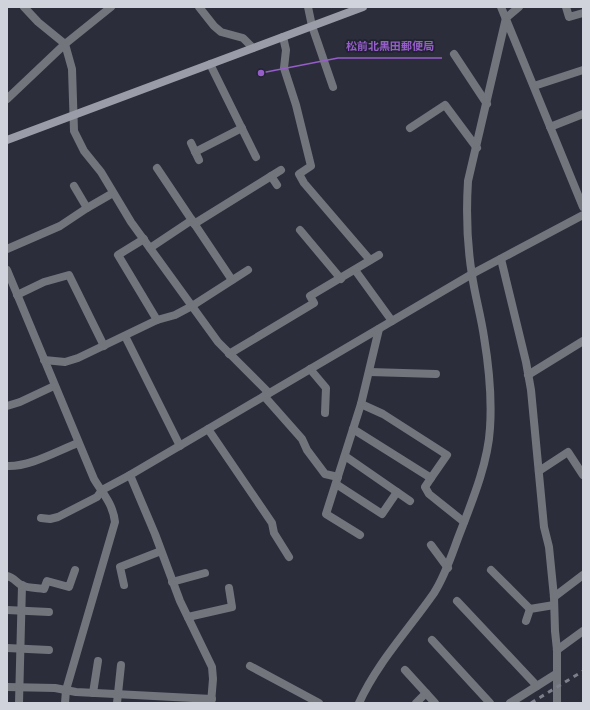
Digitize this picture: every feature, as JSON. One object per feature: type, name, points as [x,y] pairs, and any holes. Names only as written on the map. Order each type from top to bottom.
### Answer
[{"type":"street","points":[[24,7],[38,22],[51,31],[65,44],[72,69],[74,131],[84,150],[101,172],[113,193],[150,248],[218,342],[266,395],[302,439],[307,450],[325,474],[337,480],[382,514],[397,492]]},
{"type":"street","points":[[7,99],[65,44],[111,7]]},
{"type":"street","points":[[199,7],[214,26],[221,32],[243,38],[253,48]]},
{"type":"street","points":[[308,7],[312,26],[333,87]]},
{"type":"street","points":[[7,140],[363,7]]},
{"type":"street","points":[[501,7],[583,207]]},
{"type":"street","points":[[359,703],[374,676],[435,592],[448,568],[472,501],[488,447],[490,427],[489,375],[475,273],[467,229],[466,206],[468,181],[477,148],[506,18],[519,7]]},
{"type":"street","points":[[566,7],[569,17],[583,13]]},
{"type":"street","points":[[283,37],[286,50],[284,68],[296,104],[311,166],[299,174],[304,183],[370,260]]},
{"type":"street","points":[[454,54],[487,104]]},
{"type":"street","points":[[210,64],[256,157]]},
{"type":"street","points":[[534,86],[583,70]]},
{"type":"street","points":[[410,128],[445,105],[477,148]]},
{"type":"street","points":[[550,127],[583,114]]},
{"type":"street","points":[[195,152],[242,128]]},
{"type":"street","points":[[191,143],[199,160]]},
{"type":"street","points":[[157,168],[232,280]]},
{"type":"street","points":[[150,248],[281,170]]},
{"type":"street","points":[[272,176],[277,185]]},
{"type":"street","points":[[74,186],[87,208]]},
{"type":"street","points":[[7,249],[60,226],[113,193]]},
{"type":"street","points":[[42,518],[50,519],[58,517],[96,497],[102,490],[475,273],[583,215]]},
{"type":"street","points":[[300,230],[341,279]]},
{"type":"street","points":[[144,239],[118,255],[157,320]]},
{"type":"street","points":[[229,354],[314,303],[310,296],[341,279],[379,255]]},
{"type":"street","points":[[499,261],[528,374],[544,527],[549,547],[554,601],[557,650],[557,703]]},
{"type":"street","points":[[7,270],[78,443],[94,479],[111,505],[114,514],[115,522],[66,690],[66,703]]},
{"type":"street","points":[[44,360],[65,362],[78,358],[157,320],[175,315],[192,306],[248,270]]},
{"type":"street","points":[[355,270],[392,322]]},
{"type":"street","points":[[17,295],[44,282],[69,275],[104,346]]},
{"type":"street","points":[[360,535],[326,514],[361,404],[370,372],[379,329]]},
{"type":"street","points":[[125,336],[180,446]]},
{"type":"street","points":[[528,374],[583,341]]},
{"type":"street","points":[[310,369],[326,388],[325,413]]},
{"type":"street","points":[[370,372],[436,374]]},
{"type":"street","points":[[7,406],[20,402],[54,386]]},
{"type":"street","points":[[361,404],[384,414],[447,455],[425,487],[429,494],[464,522]]},
{"type":"street","points":[[208,429],[272,523],[274,532],[290,557]]},
{"type":"street","points":[[353,429],[431,478]]},
{"type":"street","points":[[7,466],[29,463],[78,443]]},
{"type":"street","points":[[539,471],[568,452],[580,465],[583,475]]},
{"type":"street","points":[[344,456],[410,501]]},
{"type":"street","points":[[7,687],[55,688],[76,692],[212,701],[214,679],[212,667],[172,582],[130,475]]},
{"type":"street","points":[[431,545],[448,568]]},
{"type":"street","points":[[124,585],[120,567],[161,551]]},
{"type":"street","points":[[7,576],[11,577],[22,585],[44,588],[47,581],[69,587],[75,570]]},
{"type":"street","points":[[491,570],[530,609]]},
{"type":"street","points":[[172,582],[205,573]]},
{"type":"street","points":[[530,609],[554,601],[583,575]]},
{"type":"street","points":[[19,703],[22,585]]},
{"type":"street","points":[[188,617],[232,607],[228,588]]},
{"type":"street","points":[[457,601],[537,686]]},
{"type":"street","points":[[526,621],[530,609]]},
{"type":"street","points":[[7,610],[49,612]]},
{"type":"street","points":[[557,650],[583,631]]},
{"type":"street","points":[[432,640],[490,703]]},
{"type":"street","points":[[7,648],[49,650]]},
{"type":"street","points":[[93,693],[98,661]]},
{"type":"street","points":[[117,703],[121,666]]},
{"type":"street","points":[[250,666],[319,703]]},
{"type":"street","points":[[405,670],[435,703]]},
{"type":"street","points":[[510,703],[556,674]]},
{"type":"street","points":[[416,703],[426,693]]},
{"type":"railway","points":[[531,703],[583,671]]},
{"type":"place","name":"松前北黒田郵便局","points":[[261,73]]}]
